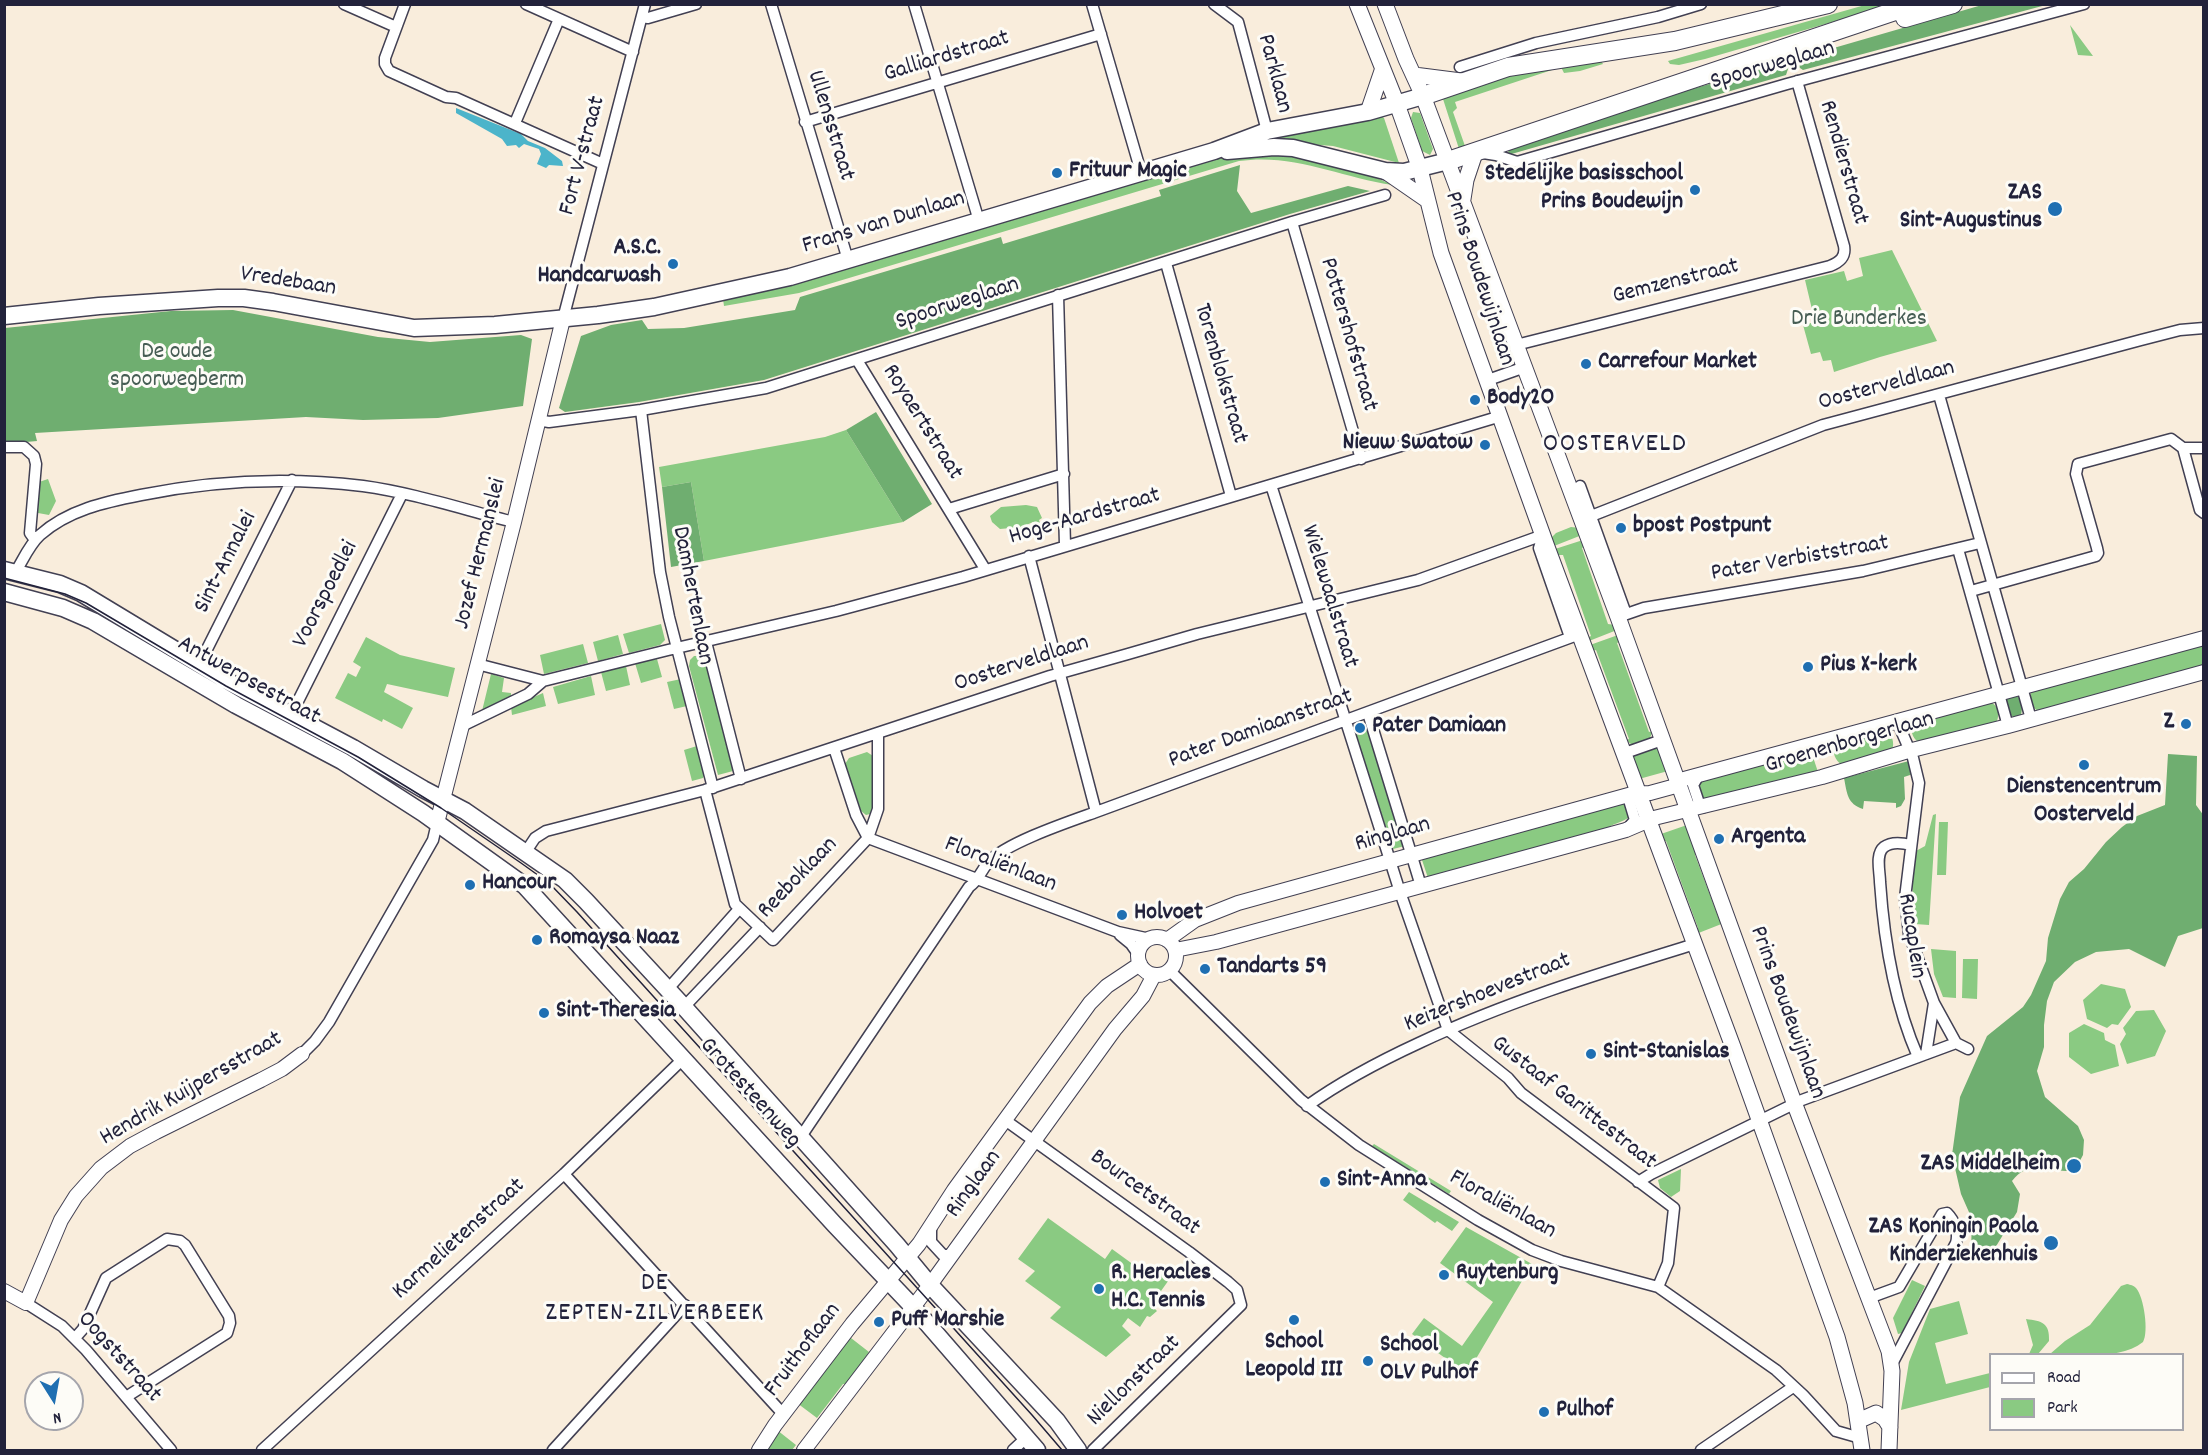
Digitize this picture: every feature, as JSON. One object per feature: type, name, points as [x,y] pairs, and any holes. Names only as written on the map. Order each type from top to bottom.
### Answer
[{"type":"highway","points":[[1423,96],[1462,74],[1675,41],[1828,4]]},
{"type":"highway","points":[[1448,161],[1916,4]]},
{"type":"highway","points":[[1844,28],[1890,22],[1953,4]]},
{"type":"main road","name":"Prins Boudewijnlaan","points":[[1357,4],[1420,170],[1438,244],[1543,535],[1575,636],[1625,753],[1845,1362],[1862,1446]]},
{"type":"main road","name":"Prins Boudewijnlaan","points":[[1385,4],[1448,161],[1516,345],[1586,518],[1622,615],[1678,783],[1696,809],[1795,1105],[1869,1298],[1892,1364],[1889,1450]]},
{"type":"main road","points":[[1368,112],[1382,71]]},
{"type":"main road","points":[[1414,75],[1462,74]]},
{"type":"main road","name":"Frans van Dunlaan","points":[[563,319],[654,307],[744,288],[848,260],[1214,151],[1267,131],[1368,112],[1423,96]]},
{"type":"main road","name":"Frans van Dunlaan","points":[[1214,151],[1293,148],[1385,171],[1404,172],[1420,170],[1448,161]]},
{"type":"main road","points":[[1463,205],[1466,180],[1475,153]]},
{"type":"main road","points":[[1385,171],[1427,200]]},
{"type":"main road","name":"Vredebaan","points":[[4,316],[99,306],[244,298],[414,328],[484,326],[563,319]]},
{"type":"main road","name":"Antwerpsestraat","points":[[10,571],[60,584],[81,593],[199,665],[465,812],[565,880],[667,990]]},
{"type":"main road","name":"Antwerpsestraat","points":[[4,592],[57,606],[93,621],[236,705],[352,766],[437,823]]},
{"type":"main road","name":"Grotesteenweg","points":[[437,823],[525,886],[913,1307]]},
{"type":"main road","name":"Grotesteenweg","points":[[667,990],[684,1006],[930,1285]]},
{"type":"main road","points":[[930,1285],[1057,1420],[1078,1450]]},
{"type":"main road","points":[[913,1307],[1032,1444]]},
{"type":"main road","points":[[1858,1421],[1876,1413],[1885,1419],[1890,1427]]},
{"type":"street","points":[[344,4],[396,27]]},
{"type":"street","points":[[405,4],[385,58],[389,71],[446,97],[456,98],[515,123],[531,133],[603,164]]},
{"type":"street","points":[[526,4],[633,52]]},
{"type":"street","name":"Fort V-straat","points":[[563,319],[645,4]]},
{"type":"street","points":[[642,17],[648,18],[696,4]]},
{"type":"street","name":"Ullensstraat","points":[[771,4],[848,260]]},
{"type":"street","points":[[914,4],[979,221]]},
{"type":"street","points":[[1092,4],[1141,172]]},
{"type":"street","name":"Parklaan","points":[[1214,4],[1238,22],[1267,131]]},
{"type":"street","points":[[1654,4],[1659,17]]},
{"type":"street","points":[[1462,74],[1536,43],[1659,17],[1673,9],[1701,4]]},
{"type":"street","name":"Spoorweglaan","points":[[1475,153],[1496,155],[1517,162],[1797,81],[2084,4]]},
{"type":"street","points":[[515,123],[560,19]]},
{"type":"street","name":"Galliardstraat","points":[[805,122],[1101,34]]},
{"type":"street","name":"Rendierstraat","points":[[1797,81],[1845,246],[1844,257]]},
{"type":"street","name":"Spoorweglaan","points":[[538,420],[549,422],[641,410],[766,388],[1058,295],[1385,195]]},
{"type":"street","name":"Pottershofstraat","points":[[1293,222],[1362,459]]},
{"type":"street","name":"Gemzenstraat","points":[[1516,345],[1830,266],[1844,257]]},
{"type":"street","name":"Torenblokstraat","points":[[1166,263],[1231,496]]},
{"type":"street","points":[[1058,295],[1065,546]]},
{"type":"street","name":"Jozef Hermanslei","points":[[443,799],[563,319]]},
{"type":"street","name":"Oosterveldlaan","points":[[1586,518],[1823,425],[2180,330],[2204,328]]},
{"type":"street","name":"Royaertstraat","points":[[857,360],[986,569]]},
{"type":"street","points":[[1488,380],[1525,367]]},
{"type":"street","points":[[1939,395],[2031,719]]},
{"type":"street","name":"Damhertenlaan","points":[[641,410],[660,572],[735,904],[760,927]]},
{"type":"street","name":"Hoge-Aardstraat","points":[[543,681],[836,611],[963,577],[1501,416]]},
{"type":"street","points":[[1971,591],[2096,556],[2097,548],[2076,474],[2078,464],[2171,439],[2183,448],[2204,448]]},
{"type":"street","points":[[4,447],[24,447],[34,456],[36,464],[30,533],[35,540]]},
{"type":"street","points":[[2183,448],[2200,510],[2204,513]]},
{"type":"street","points":[[949,509],[1064,474]]},
{"type":"street","points":[[10,571],[35,540],[67,516],[114,500],[177,488],[231,482],[292,480],[365,486],[514,522]]},
{"type":"street","name":"Sint-Annalei","points":[[199,665],[292,480]]},
{"type":"street","name":"Wielewaalstraat","points":[[1271,485],[1400,892],[1448,1030]]},
{"type":"street","name":"Prins Boudewijnlaan","points":[[1580,486],[1586,518]]},
{"type":"street","name":"Voorspoedlei","points":[[291,715],[402,494]]},
{"type":"street","name":"Oosterveldlaan","points":[[525,853],[535,838],[546,831],[709,789],[1060,673],[1197,634],[1418,580],[1543,535]]},
{"type":"street","name":"Pater Verbiststraat","points":[[1622,615],[1644,608],[1863,571],[1980,543]]},
{"type":"street","points":[[1958,549],[2008,726]]},
{"type":"street","points":[[1029,556],[1095,812]]},
{"type":"street","name":"Pater Damiaanstraat","points":[[800,1137],[969,887],[978,880],[989,862],[998,855],[1033,836],[1095,812],[1575,636]]},
{"type":"street","name":"Groenenborgerlaan","points":[[1639,793],[1650,793],[1672,787],[1699,775],[2204,638]]},
{"type":"street","name":"Damhertenlaan","points":[[706,642],[741,779]]},
{"type":"street","points":[[477,664],[543,681]]},
{"type":"street","name":"Groenenborgerlaan","points":[[1649,820],[1834,774],[1908,751],[2204,672]]},
{"type":"street","points":[[462,726],[528,694],[543,681]]},
{"type":"street","points":[[1368,713],[1421,886]]},
{"type":"street","name":"Rucaplein","points":[[1897,721],[1908,751],[1913,758],[1920,783],[1905,898],[1906,918],[1918,964],[1934,1003],[1956,1043]]},
{"type":"street","points":[[868,838],[878,809],[878,734]]},
{"type":"street","points":[[1625,753],[1662,740]]},
{"type":"street","points":[[834,748],[856,815],[868,838]]},
{"type":"street","points":[[1696,809],[1699,804],[1693,785],[1699,775]]},
{"type":"street","name":"Ringlaan","points":[[1171,945],[1195,920],[1229,905],[1639,793]]},
{"type":"street","points":[[1624,797],[1629,800],[1635,820],[1626,830]]},
{"type":"street","points":[[437,823],[443,799]]},
{"type":"street","points":[[1171,945],[1216,942],[1626,830],[1649,820]]},
{"type":"street","name":"Hendrik Kuijpersstraat","points":[[26,1303],[61,1220],[76,1196],[101,1168],[130,1146],[282,1068],[302,1054],[315,1041],[329,1022],[434,840],[437,823]]},
{"type":"street","name":"Floraliënlaan","points":[[868,838],[1118,933],[1150,939]]},
{"type":"street","name":"Reeboklaan","points":[[760,927],[773,940],[868,838]]},
{"type":"street","name":"Rucaplein","points":[[1911,844],[1891,843],[1884,847],[1879,859],[1883,922],[1893,975],[1905,1023],[1922,1055]]},
{"type":"street","points":[[667,990],[739,909]]},
{"type":"street","points":[[684,1006],[760,927]]},
{"type":"street","name":"Floraliënlaan","points":[[1118,933],[1131,944],[1139,959]]},
{"type":"street","points":[[1139,959],[1143,969],[1154,975],[1170,971],[1176,959],[1171,945],[1160,937],[1150,939]]},
{"type":"street","name":"Ringlaan","points":[[889,1281],[908,1258],[1090,1003],[1139,959],[1142,945],[1150,939]]},
{"type":"street","name":"Keizershoevestraat","points":[[1307,1106],[1331,1089],[1380,1061],[1448,1030],[1553,988],[1695,944]]},
{"type":"street","name":"Floraliënlaan","points":[[1170,971],[1307,1106],[1359,1145],[1478,1220],[1532,1250],[1561,1261],[1658,1287],[1776,1370],[1836,1431],[1839,1430],[1862,1446]]},
{"type":"street","name":"Ringlaan","points":[[913,1307],[1115,1029],[1143,996],[1154,975]]},
{"type":"street","points":[[1922,1055],[1934,1003]]},
{"type":"street","name":"Gustaaf Garittestraat","points":[[1448,1030],[1508,1078],[1521,1093],[1674,1208],[1667,1268],[1658,1287]]},
{"type":"street","points":[[1638,1182],[1795,1105],[1956,1043],[1968,1049]]},
{"type":"street","name":"Karmelietenstraat","points":[[262,1450],[564,1174],[684,1058]]},
{"type":"street","name":"Ringlaan","points":[[1005,1120],[1034,1141]]},
{"type":"street","name":"Bourcetstraat","points":[[1034,1141],[1228,1282]]},
{"type":"street","points":[[564,1174],[784,1415]]},
{"type":"street","points":[[1869,1298],[1899,1287],[1942,1214],[1947,1213],[1951,1217],[1958,1237],[1956,1243],[1892,1364]]},
{"type":"street","name":"Ringlaan","points":[[931,1226],[931,1242],[943,1255],[952,1255]]},
{"type":"street","points":[[75,1338],[83,1329],[106,1278],[167,1239],[180,1241],[185,1245],[229,1316],[230,1326],[227,1332],[126,1397]]},
{"type":"street","name":"Fruithoflaan","points":[[759,1450],[852,1324],[889,1281]]},
{"type":"street","name":"Niellonstraat","points":[[1093,1450],[1241,1305],[1237,1290],[1228,1282]]},
{"type":"street","points":[[4,1291],[26,1303]]},
{"type":"street","name":"Oogststraat","points":[[26,1303],[62,1326],[75,1338],[171,1450]]},
{"type":"street","points":[[554,1450],[685,1305]]},
{"type":"street","points":[[804,1450],[913,1307]]},
{"type":"street","points":[[1701,1450],[1793,1387]]},
{"type":"street","points":[[1839,1430],[1858,1421]]},
{"type":"street","points":[[1013,1450],[1032,1444]]},
{"type":"green space","points":[[1865,5],[1891,5],[1705,59],[1679,65],[1670,64],[1668,61]]},
{"type":"green space","points":[[1982,5],[2046,5],[1803,70],[1794,64],[1789,66],[1786,75],[1508,155],[1509,147],[1644,103]]},
{"type":"green space","points":[[2070,25],[2093,56],[2078,55]]},
{"type":"green space","points":[[1601,61],[1603,64],[1580,71],[1564,73],[1561,67],[1455,102],[1457,108],[1453,112],[1465,146],[1460,152],[1443,99],[1510,72]]},
{"type":"green space","points":[[1413,112],[1420,113],[1433,149],[1430,155],[1422,151],[1411,118]]},
{"type":"green space","points":[[1380,115],[1384,118],[1399,163],[1333,146],[1269,141],[1269,139]]},
{"type":"green space","points":[[1292,154],[1331,163],[1393,185],[1279,160],[1239,161],[799,293],[724,306],[723,299],[1205,162],[1236,156]]},
{"type":"green space","points":[[1240,165],[1237,191],[1251,213],[1348,186],[1370,191],[1290,214],[764,380],[639,402],[565,412],[559,408],[581,336],[611,325],[642,320],[648,329],[684,328],[795,310],[800,297],[1001,237],[1003,244],[1161,196],[1159,190]]},
{"type":"green space","name":"Drie Bunderkes","points":[[1892,250],[1937,341],[1834,372],[1831,360],[1823,361],[1820,352],[1811,354],[1803,325],[1815,322],[1805,280],[1844,271],[1847,281],[1863,276],[1859,258]]},
{"type":"green space","name":"De oude spoorwegberm","points":[[233,310],[378,337],[430,342],[521,335],[532,339],[523,406],[438,418],[363,420],[306,417],[35,433],[37,441],[5,444],[5,328],[171,311]]},
{"type":"green space","points":[[876,412],[932,504],[903,522],[846,430]]},
{"type":"green space","points":[[846,430],[903,522],[704,561],[691,482],[662,487],[659,467],[825,437]]},
{"type":"green space","points":[[48,479],[56,501],[49,515],[38,513],[39,482]]},
{"type":"green space","points":[[691,482],[704,561],[671,567],[662,487]]},
{"type":"green space","points":[[1026,505],[1037,507],[1042,518],[1039,520],[1044,535],[1037,536],[1033,522],[1022,527],[1000,529],[992,522],[990,516],[1001,507]]},
{"type":"green space","points":[[1571,527],[1580,528],[1582,535],[1554,546],[1551,538],[1556,533]]},
{"type":"green space","points":[[1583,540],[1586,546],[1582,548],[1608,624],[1615,625],[1617,630],[1589,641],[1587,638],[1591,636],[1563,555],[1557,555],[1555,549]]},
{"type":"green space","points":[[661,624],[665,640],[660,645],[629,653],[623,634]]},
{"type":"green space","points":[[618,635],[623,654],[598,661],[593,642]]},
{"type":"green space","points":[[1618,635],[1621,641],[1617,643],[1649,732],[1653,731],[1649,740],[1632,745],[1626,740],[1629,739],[1596,650],[1593,651],[1590,645]]},
{"type":"green space","points":[[366,637],[400,655],[455,668],[448,697],[387,684],[384,692],[413,708],[402,729],[383,719],[382,722],[335,698],[348,673],[356,677],[361,667],[353,662]]},
{"type":"green space","points":[[2203,642],[2203,667],[2038,711],[2031,702],[2032,690]]},
{"type":"green space","points":[[583,644],[588,663],[544,674],[540,655]]},
{"type":"green space","points":[[694,656],[700,656],[705,661],[733,771],[718,775],[689,666]]},
{"type":"green space","points":[[657,659],[662,677],[641,683],[635,663]]},
{"type":"green space","points":[[626,666],[630,685],[606,691],[601,672]]},
{"type":"green space","points":[[491,674],[504,678],[502,692],[511,693],[511,698],[482,711]]},
{"type":"green space","points":[[591,676],[595,695],[558,704],[553,687]]},
{"type":"green space","points":[[681,679],[687,706],[674,709],[667,682]]},
{"type":"green space","points":[[543,693],[546,706],[512,715],[511,707]]},
{"type":"green space","points":[[2016,695],[2021,702],[2022,709],[2021,715],[2014,718],[2007,709],[2006,700],[2007,697]]},
{"type":"green space","points":[[1989,701],[1998,712],[1997,721],[1991,725],[1918,742],[1913,736],[1913,723]]},
{"type":"green space","points":[[1359,723],[1366,725],[1405,846],[1393,849],[1354,729]]},
{"type":"green space","points":[[1886,731],[1892,739],[1892,750],[1842,765],[1836,759],[1835,745]]},
{"type":"green space","points":[[1659,745],[1668,771],[1639,779],[1631,755]]},
{"type":"green space","points":[[697,746],[704,776],[692,781],[684,750]]},
{"type":"green space","points":[[867,752],[873,756],[872,809],[870,814],[866,815],[861,811],[845,764],[849,758]]},
{"type":"green space","points":[[2168,754],[2197,756],[2196,805],[2204,816],[2203,928],[2178,936],[2165,967],[2129,949],[2096,952],[2075,962],[2054,982],[2047,1001],[2044,1047],[2037,1071],[2045,1097],[2078,1126],[2084,1140],[2083,1155],[2075,1170],[2027,1169],[2012,1181],[2020,1194],[2017,1212],[1987,1261],[1977,1263],[1971,1251],[1972,1219],[1961,1194],[1952,1155],[1960,1097],[1987,1036],[2023,1007],[2031,995],[2046,961],[2048,938],[2060,899],[2069,882],[2122,827],[2137,816],[2165,805]]},
{"type":"green space","points":[[1794,755],[1795,759],[1813,757],[1818,772],[1703,800],[1698,786],[1702,780]]},
{"type":"green space","points":[[1909,761],[1913,774],[1904,777],[1905,799],[1901,806],[1896,808],[1896,803],[1864,801],[1863,809],[1851,801],[1844,778]]},
{"type":"green space","points":[[1623,803],[1631,816],[1604,831],[1428,878],[1421,857]]},
{"type":"green space","points":[[1936,814],[1929,925],[1915,924],[1912,884],[1916,851],[1925,846],[1933,815]]},
{"type":"green space","points":[[1939,822],[1948,822],[1946,875],[1937,875]]},
{"type":"green space","points":[[1687,825],[1698,853],[1695,855],[1719,919],[1723,919],[1724,923],[1696,934],[1694,930],[1698,928],[1666,841],[1663,841],[1661,834]]},
{"type":"green space","points":[[1931,949],[1956,951],[1956,998],[1943,997],[1934,974]]},
{"type":"green space","points":[[1963,959],[1978,959],[1977,999],[1962,998]]},
{"type":"green space","points":[[2101,984],[2125,989],[2131,1007],[2118,1025],[2112,1024],[2107,1028],[2087,1019],[2083,1000]]},
{"type":"green space","points":[[2154,1010],[2166,1031],[2155,1056],[2127,1064],[2120,1044],[2126,1034],[2123,1028],[2136,1011]]},
{"type":"green space","points":[[2084,1024],[2104,1033],[2105,1040],[2115,1045],[2119,1066],[2091,1074],[2069,1057],[2069,1033]]},
{"type":"green space","points":[[1374,1144],[1451,1191],[1449,1194],[1372,1146]]},
{"type":"green space","points":[[1681,1169],[1680,1191],[1671,1197],[1660,1188],[1658,1180]]},
{"type":"green space","points":[[1409,1192],[1459,1222],[1452,1231],[1437,1221],[1435,1223],[1403,1200]]},
{"type":"green space","name":"R. Heracles H.C. Tennis","points":[[1048,1218],[1105,1259],[1112,1249],[1156,1281],[1168,1265],[1176,1270],[1151,1305],[1157,1311],[1150,1317],[1147,1316],[1140,1327],[1128,1318],[1122,1326],[1131,1335],[1106,1357],[1050,1318],[1061,1307],[1025,1281],[1035,1271],[1018,1259]]},
{"type":"green space","points":[[1466,1227],[1532,1264],[1467,1374],[1412,1334],[1424,1318],[1462,1346],[1493,1302],[1440,1263]]},
{"type":"green space","points":[[1912,1280],[1925,1286],[1902,1333],[1898,1334],[1893,1318]]},
{"type":"green space","points":[[2127,1284],[2133,1286],[2139,1292],[2146,1323],[2143,1342],[2134,1348],[2117,1353],[2051,1353],[2090,1325],[2121,1286]]},
{"type":"green space","points":[[1959,1301],[1968,1334],[1935,1343],[1946,1384],[1989,1373],[1989,1387],[1901,1410],[1909,1362],[1930,1309]]},
{"type":"green space","points":[[2026,1319],[2041,1322],[2048,1330],[2049,1341],[2039,1353],[2029,1353],[2033,1345]]},
{"type":"green space","points":[[851,1338],[869,1352],[848,1384],[843,1384],[817,1418],[797,1403],[844,1341]]},
{"type":"green space","points":[[777,1430],[796,1445],[792,1450],[765,1450]]},
{"type":"water","points":[[456,108],[521,134],[528,141],[545,148],[562,161],[563,166],[549,165],[546,168],[537,164],[541,154],[539,149],[524,144],[519,148],[516,145],[507,146],[502,139],[456,113]]},
{"type":"tram line","points":[[4,578],[65,594],[86,603],[226,686],[358,757],[441,808],[549,883],[1062,1450]]},
{"type":"place","name":"Frituur Magic","points":[[1057,173]]},
{"type":"place","name":"Stedelijke basisschool Prins Boudewijn","points":[[1695,190]]},
{"type":"place","name":"ZAS Sint-Augustinus","points":[[2055,209]]},
{"type":"place","name":"A.S.C. Handcarwash","points":[[673,264]]},
{"type":"place","name":"Carrefour Market","points":[[1586,364]]},
{"type":"place","name":"Body2O","points":[[1475,400]]},
{"type":"place","name":"Nieuw Swatow","points":[[1485,445]]},
{"type":"place","name":"bpost Postpunt","points":[[1621,528]]},
{"type":"place","name":"Pius X-kerk","points":[[1808,667]]},
{"type":"place","name":"Z","points":[[2186,724]]},
{"type":"place","name":"Pater Damiaan","points":[[1360,728]]},
{"type":"place","name":"Dienstencentrum Oosterveld","points":[[2084,765]]},
{"type":"place","name":"Argenta","points":[[1719,839]]},
{"type":"place","name":"Hancour","points":[[470,885]]},
{"type":"place","name":"Holvoet","points":[[1122,915]]},
{"type":"place","name":"Romaysa Naaz","points":[[537,940]]},
{"type":"place","name":"Tandarts 59","points":[[1205,969]]},
{"type":"place","name":"Sint-Theresia","points":[[544,1013]]},
{"type":"place","name":"Sint-Stanislas","points":[[1591,1054]]},
{"type":"place","name":"ZAS Middelheim","points":[[2074,1166]]},
{"type":"place","name":"Sint-Anna","points":[[1325,1182]]},
{"type":"place","name":"ZAS Koningin Paola Kinderziekenhuis","points":[[2051,1243]]},
{"type":"place","name":"Ruytenburg","points":[[1444,1275]]},
{"type":"place","name":"R. Heracles H.C. Tennis","points":[[1099,1289]]},
{"type":"place","name":"School Leopold III","points":[[1294,1320]]},
{"type":"place","name":"Puff Marshie","points":[[879,1322]]},
{"type":"place","name":"School OLV Pulhof","points":[[1368,1361]]},
{"type":"place","name":"Pulhof","points":[[1544,1412]]},
{"type":"district","name":"OOSTERVELD","points":[[1615,446]]},
{"type":"district","name":"DE ZEPTEN-ZILVERBEEK","points":[[655,1300]]}]
